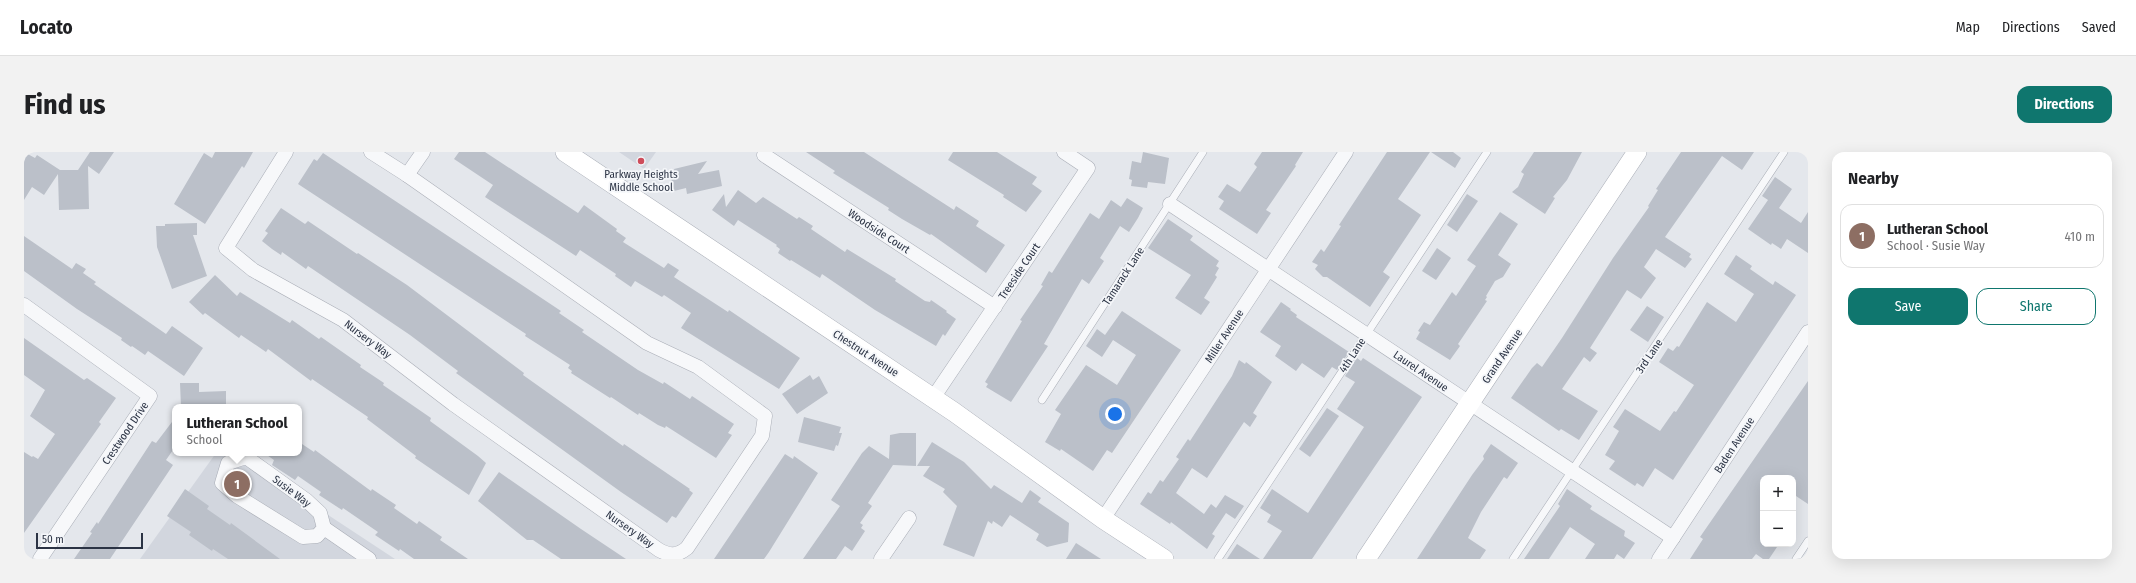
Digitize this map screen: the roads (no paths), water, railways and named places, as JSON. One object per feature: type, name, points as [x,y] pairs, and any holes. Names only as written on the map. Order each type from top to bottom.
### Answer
[{"type":"main road","name":"Chestnut Avenue","points":[[564,152],[933,398],[1103,519],[1164,559]]},
{"type":"main road","name":"Grand Avenue","points":[[1366,559],[1636,152]]},
{"type":"street","name":"Nursery Way","points":[[286,152],[226,248],[253,270],[342,320],[454,404],[659,550],[666,554],[675,555],[682,552],[687,548],[762,436],[765,416],[698,367],[647,343],[407,175],[371,152]]},
{"type":"street","points":[[407,175],[423,152]]},
{"type":"street","name":"Treeside Court","points":[[933,398],[1088,168],[1064,152]]},
{"type":"street","name":"Miller Avenue","points":[[1103,519],[1346,152]]},
{"type":"street","name":"Woodside Court","points":[[764,155],[995,307]]},
{"type":"street","name":"Laurel Avenue","points":[[1170,204],[1673,538]]},
{"type":"street","name":"Crestwood Drive","points":[[24,305],[150,396],[40,559]]},
{"type":"street","name":"Baden Avenue","points":[[1659,559],[1808,332]]},
{"type":"street","name":"Susie Way","points":[[246,457],[306,500],[320,512],[324,528],[317,536],[302,537],[237,496],[222,483],[228,463],[246,457]]},
{"type":"street","points":[[881,559],[909,518]]},
{"type":"street","points":[[324,528],[369,559]]},
{"type":"lane","name":"Tamarack Lane","points":[[1042,400],[1203,152]]},
{"type":"lane","name":"4th Lane","points":[[1218,559],[1487,152]]},
{"type":"lane","name":"3rd Lane","points":[[1513,559],[1784,152]]},
{"type":"lane","points":[[1796,559],[1808,540]]},
{"type":"place","name":"Parkway Heights Middle School","points":[[641,161]]},
{"type":"place","name":"Lutheran School","points":[[237,484]]}]
